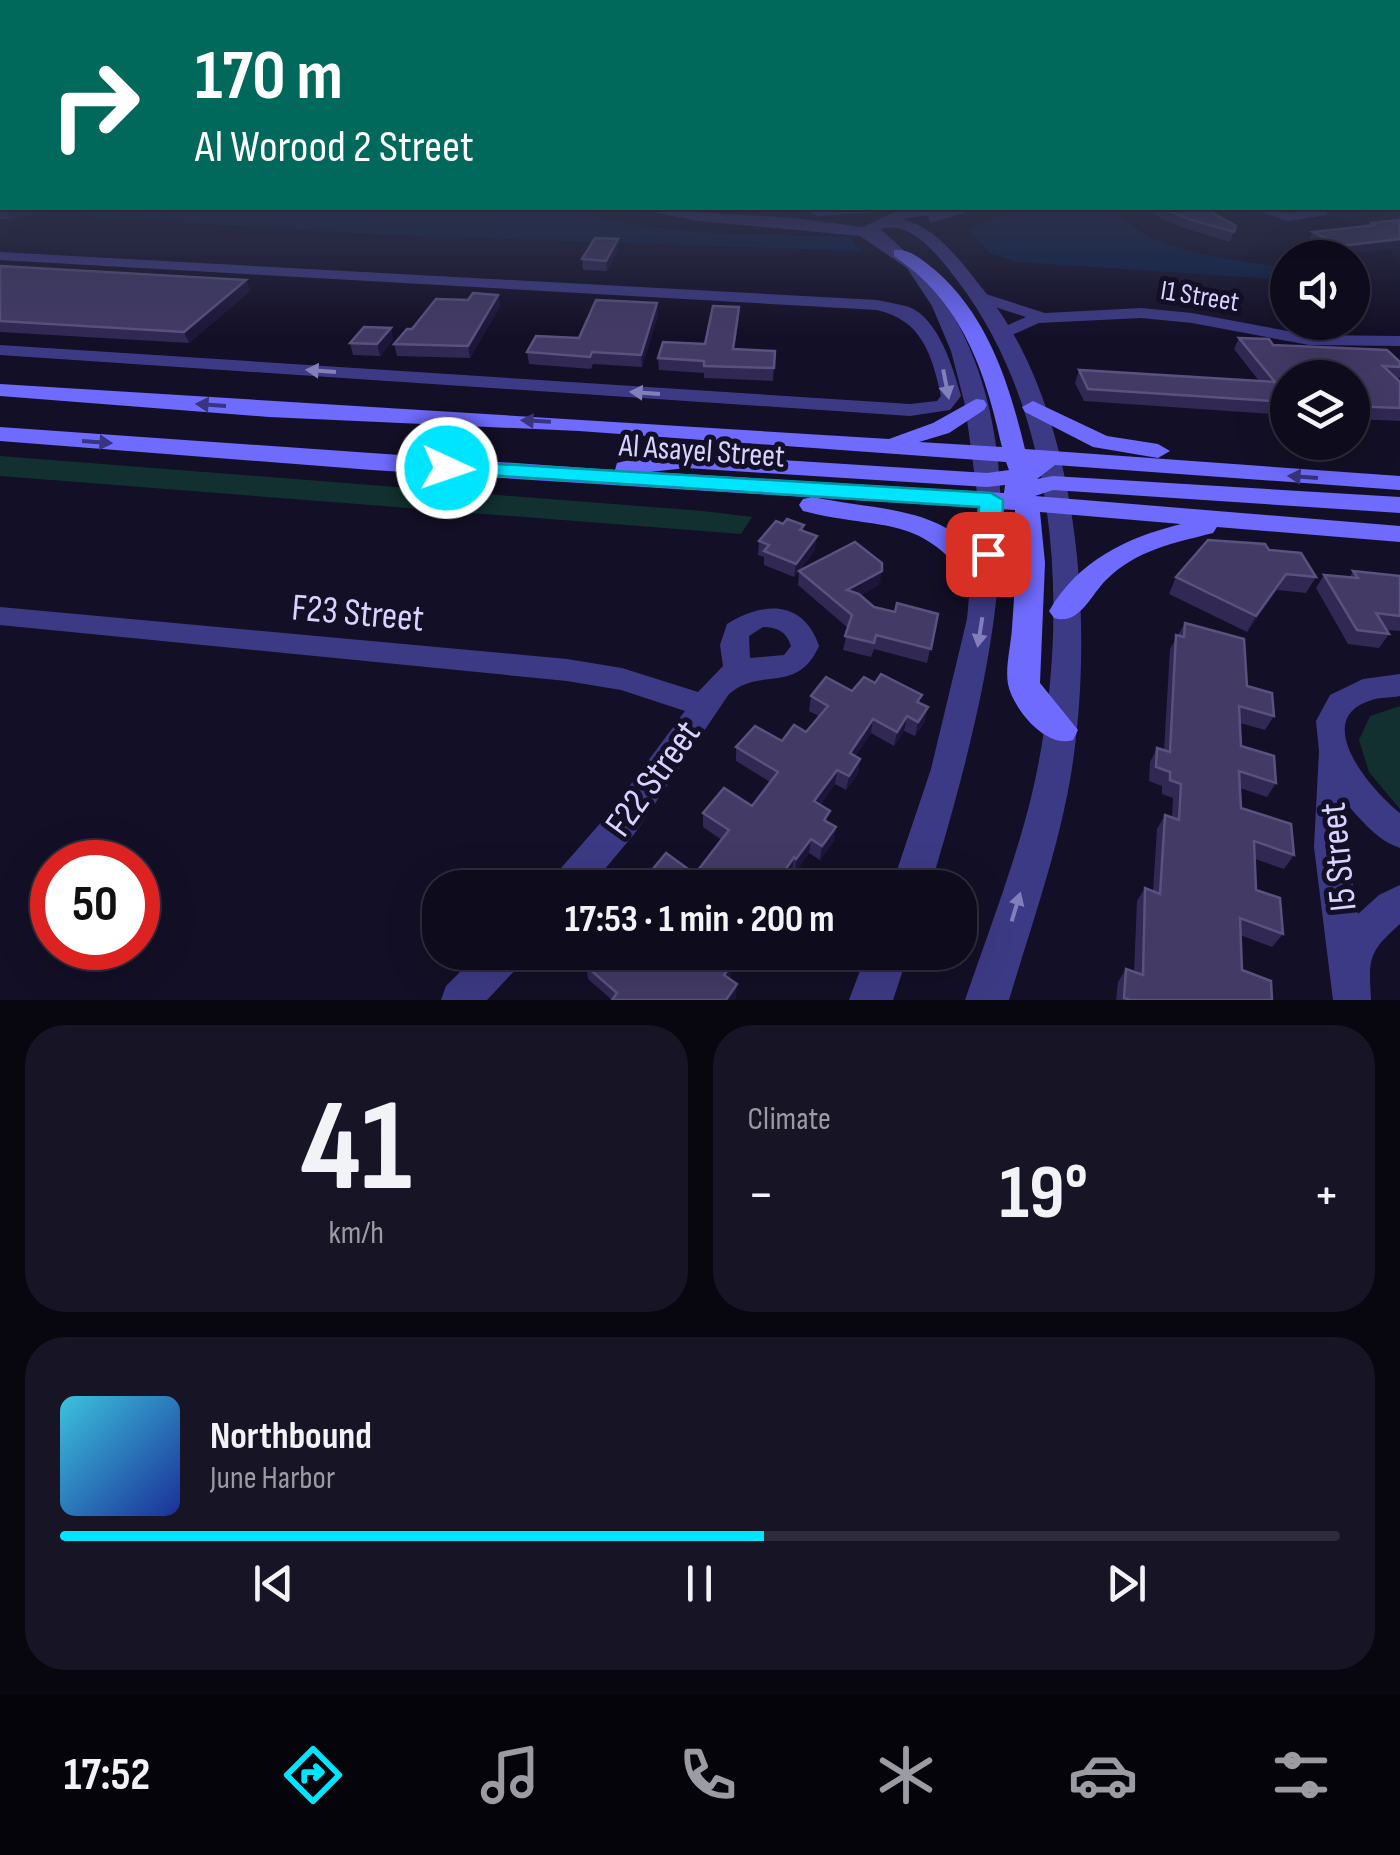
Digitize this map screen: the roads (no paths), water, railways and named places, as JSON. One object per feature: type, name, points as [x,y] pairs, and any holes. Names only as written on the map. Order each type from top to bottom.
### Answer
[{"type":"main road","points":[[900,253],[943,283],[970,320],[992,369],[1025,483],[1030,597],[1024,684],[1040,712],[1061,730]]},
{"type":"main road","name":"Al Asayel Street","points":[[0,390],[982,453],[1025,483],[1230,521],[1400,534]]},
{"type":"main road","points":[[864,444],[906,439],[942,428],[976,405]]},
{"type":"main road","points":[[1034,406],[1101,442],[1190,455],[1223,472]]},
{"type":"main road","name":"Al Asayel Street","points":[[0,434],[788,488],[1025,483],[1223,472],[1400,483]]},
{"type":"main road","points":[[597,476],[631,466],[686,461],[1400,505]]},
{"type":"main road","points":[[788,488],[814,506],[883,513],[929,527],[964,552],[986,583]]},
{"type":"main road","points":[[1064,612],[1091,576],[1119,552],[1158,537],[1230,521]]},
{"type":"street","points":[[878,242],[900,253]]},
{"type":"street","points":[[886,242],[930,286],[951,330],[976,405],[982,453]]},
{"type":"street","points":[[915,870],[964,711],[986,583],[1025,483],[1034,406],[1003,334],[980,297],[929,242]]},
{"type":"street","points":[[0,256],[886,307],[951,330]]},
{"type":"street","points":[[886,307],[930,286]]},
{"type":"street","name":"I1 Street","points":[[980,297],[1021,312],[1051,316],[1166,315],[1308,340],[1400,340]]},
{"type":"street","points":[[0,350],[922,411],[943,406],[951,396],[932,336],[918,320],[886,307]]},
{"type":"street","name":"I1 Street","points":[[1003,334],[1023,321],[1051,316]]},
{"type":"street","points":[[987,1000],[1049,796],[1061,730],[1066,666],[1064,612],[1025,483]]},
{"type":"street","name":"F23 Street","points":[[0,616],[568,670],[633,682],[704,706]]},
{"type":"street","name":"F22 Street","points":[[581,870],[622,822],[704,706],[738,670]]},
{"type":"street","name":"I5 Street","points":[[1352,1000],[1351,959],[1334,875],[1329,808],[1333,754],[1328,732],[1331,714],[1341,700],[1357,690],[1400,685]]},
{"type":"street","points":[[1333,754],[1355,791],[1400,833]]},
{"type":"street","name":"I5 Street","points":[[1351,959],[1363,934],[1381,914],[1400,902]]},
{"type":"street","points":[[460,1000],[489,970]]},
{"type":"street","points":[[871,1000],[882,970]]},
{"type":"water","points":[[585,242],[854,242],[860,251]]},
{"type":"water","points":[[979,242],[1163,242],[1218,257],[1270,265],[1270,279],[1019,262],[989,253]]}]
